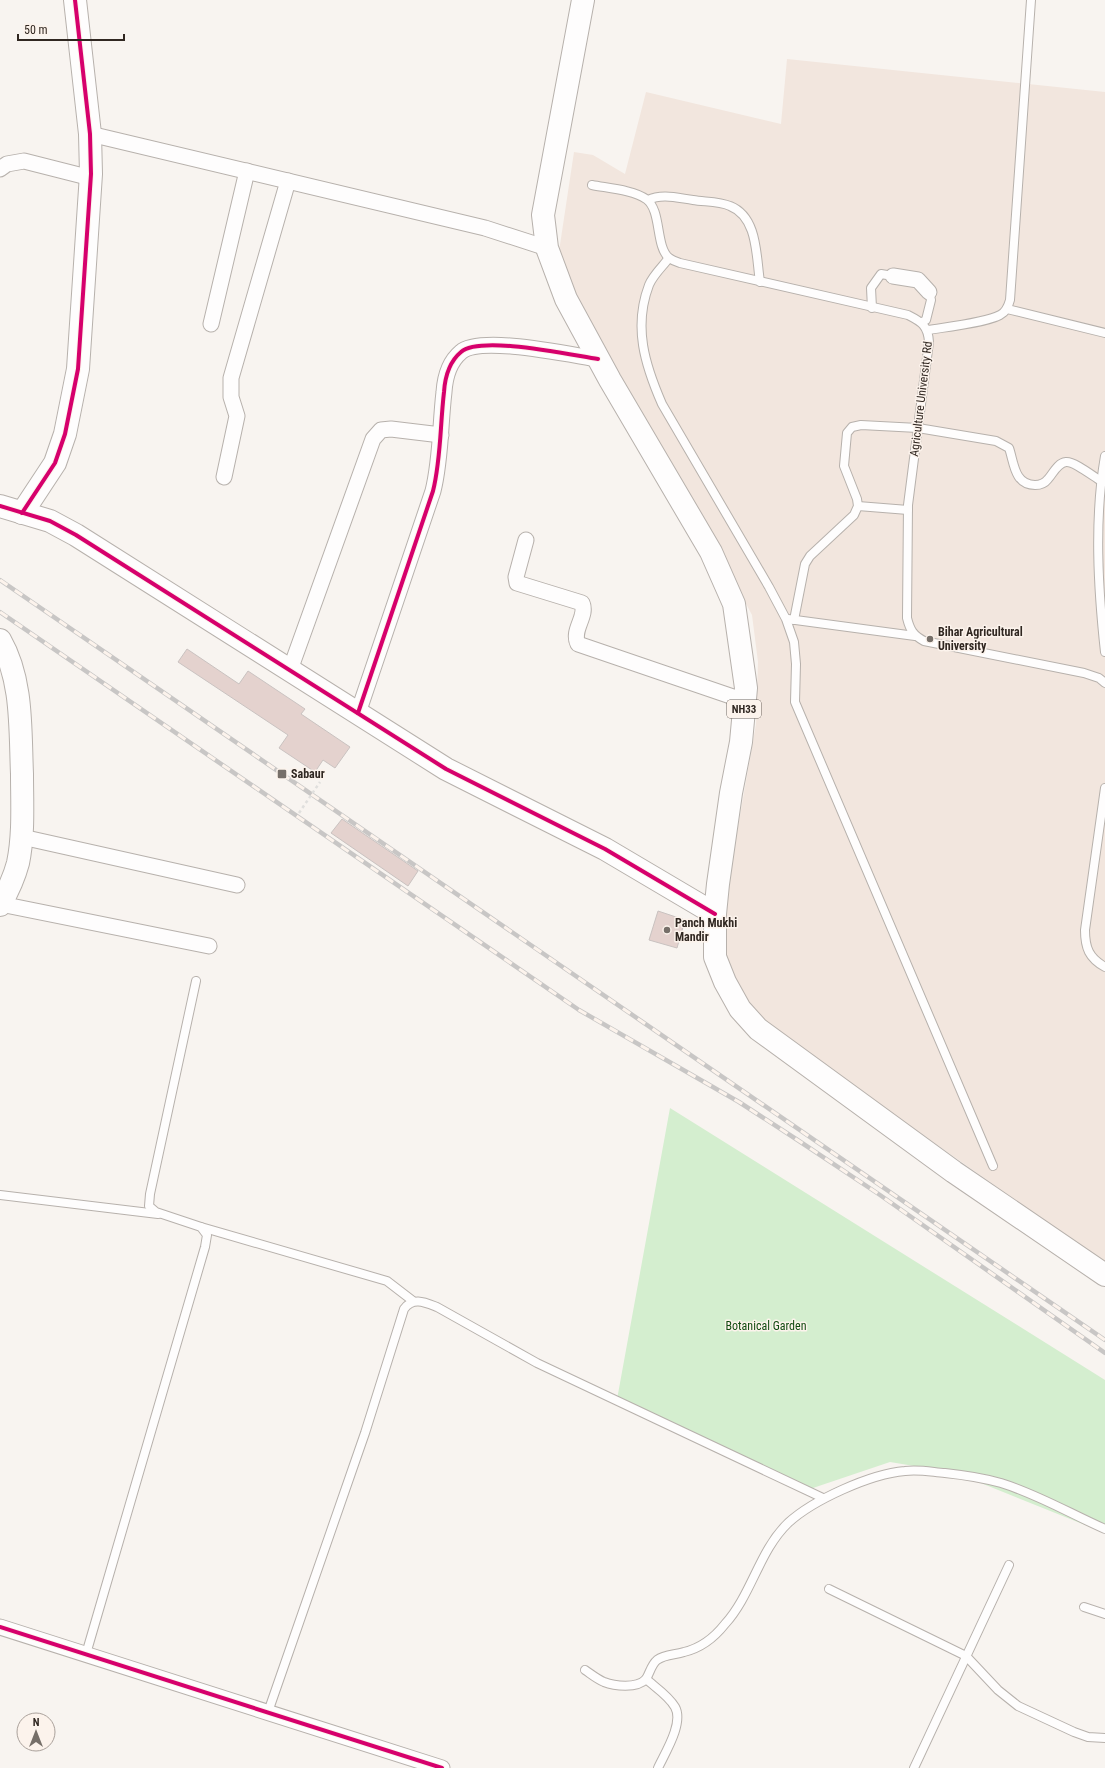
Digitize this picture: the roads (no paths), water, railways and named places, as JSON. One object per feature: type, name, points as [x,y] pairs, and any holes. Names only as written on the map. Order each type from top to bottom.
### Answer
[{"type":"main road","points":[[22,513],[55,463],[65,434],[78,369],[91,178],[90,134],[75,0]]},
{"type":"main road","name":"NH33","points":[[583,0],[544,215],[547,248],[566,299],[598,359],[711,552],[734,604],[746,688],[741,742],[731,793],[715,914],[715,957],[722,976],[740,1009],[758,1029],[954,1172],[1105,1275]]},
{"type":"main road","points":[[0,506],[50,521],[76,535],[446,769],[605,850],[715,914]]},
{"type":"main road","points":[[0,640],[8,654],[18,695],[22,800],[22,837],[18,862],[6,882],[0,904]]},
{"type":"street","points":[[90,134],[484,228],[547,248]]},
{"type":"street","points":[[0,169],[7,164],[24,161],[91,178]]},
{"type":"street","points":[[211,324],[247,171]]},
{"type":"street","points":[[224,477],[236,416],[231,397],[231,378],[288,181]]},
{"type":"street","points":[[893,276],[918,280],[929,292]]},
{"type":"street","points":[[358,713],[433,492],[438,469],[446,376],[454,360],[462,351],[475,345],[492,344],[598,359]]},
{"type":"street","points":[[290,670],[374,439],[381,430],[391,429],[441,435]]},
{"type":"street","points":[[526,540],[516,577],[517,583],[582,603],[584,608],[577,632],[576,639],[578,644],[745,701]]},
{"type":"street","points":[[22,837],[237,885]]},
{"type":"street","points":[[0,904],[209,946]]},
{"type":"street","points":[[0,1627],[442,1768]]},
{"type":"lane","points":[[928,330],[1000,315],[1007,309],[1010,300],[1015,246],[1031,0]]},
{"type":"lane","points":[[592,185],[640,196],[648,200],[652,207],[664,250],[669,258],[650,284],[645,299],[642,322],[642,348],[649,373],[662,404],[769,587],[790,619],[796,664],[795,702],[993,1166]]},
{"type":"lane","points":[[648,200],[658,196],[668,196],[728,205],[739,210],[748,221],[753,234],[760,282]]},
{"type":"lane","name":"Agriculture University Rd","points":[[669,258],[680,263],[908,315],[922,322],[928,330],[929,342],[908,510],[907,618],[910,628],[915,636]]},
{"type":"lane","points":[[872,308],[871,288],[881,274],[893,276]]},
{"type":"lane","points":[[922,322],[926,320],[931,300],[929,292]]},
{"type":"lane","points":[[1007,309],[1105,333]]},
{"type":"lane","points":[[790,619],[805,564],[810,556],[854,515],[858,506],[857,499],[844,466],[847,433],[852,427],[861,425],[918,428],[996,441],[1009,448],[1014,468],[1018,476],[1024,482],[1032,485],[1040,485],[1048,480],[1058,466],[1065,462],[1072,463],[1101,481]]},
{"type":"lane","points":[[1105,456],[1098,518],[1105,652]]},
{"type":"lane","points":[[858,506],[908,510]]},
{"type":"lane","points":[[790,619],[915,636],[924,641],[1084,673],[1099,678],[1105,683]]},
{"type":"lane","points":[[1105,788],[1085,930],[1085,944],[1089,954],[1096,962],[1105,967]]},
{"type":"lane","points":[[196,981],[150,1194],[149,1206],[156,1212],[201,1227],[387,1280],[413,1302]]},
{"type":"lane","points":[[0,1195],[162,1214]]},
{"type":"lane","points":[[86,1654],[205,1247],[207,1235],[201,1227]]},
{"type":"lane","points":[[268,1712],[365,1433],[404,1310],[413,1302],[419,1301],[437,1307],[537,1363],[823,1498]]},
{"type":"lane","points":[[585,1670],[603,1682],[619,1685],[635,1685],[646,1679],[657,1660],[664,1656],[694,1649],[715,1635],[738,1607],[771,1544],[787,1524],[823,1498],[884,1475],[905,1471],[925,1471],[970,1476],[1002,1483],[1021,1490],[1105,1529]]},
{"type":"lane","points":[[914,1768],[1010,1565]]},
{"type":"lane","points":[[829,1589],[966,1656],[998,1690],[1018,1706],[1074,1732],[1088,1736],[1105,1738]]},
{"type":"lane","points":[[1084,1607],[1105,1614]]},
{"type":"lane","points":[[646,1679],[668,1699],[674,1706],[677,1714],[673,1736],[658,1768]]},
{"type":"railway","points":[[0,580],[1105,1340]]},
{"type":"railway","points":[[0,612],[579,1010],[739,1102],[796,1139],[880,1195],[1105,1353]]},
{"type":"place","name":"Bihar Agricultural University","points":[[930,639]]},
{"type":"place","name":"Sabaur","points":[[282,774]]},
{"type":"place","name":"Panch Mukhi Mandir","points":[[667,930]]},
{"type":"park label","name":"Botanical Garden","points":[[766,1326]]}]
